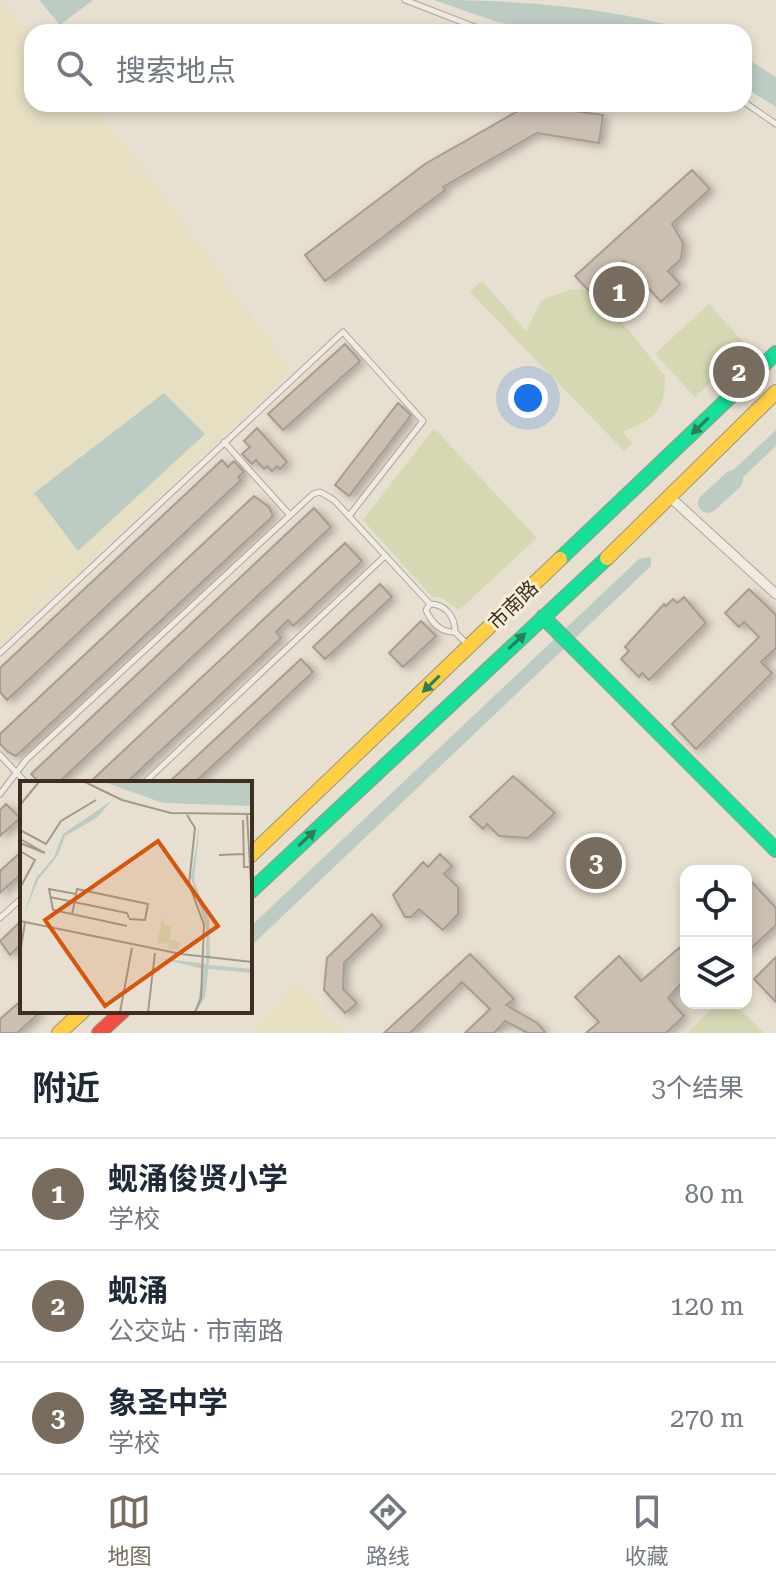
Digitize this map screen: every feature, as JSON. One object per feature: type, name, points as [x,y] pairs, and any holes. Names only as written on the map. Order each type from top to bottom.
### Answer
[{"type":"main road","name":"市南路","points":[[252,854],[776,353]]},
{"type":"main road","name":"市南路","points":[[252,890],[671,498],[776,392]]},
{"type":"main road","points":[[543,617],[776,850]]},
{"type":"main road","points":[[59,1033],[81,1013]]},
{"type":"main road","points":[[99,1033],[121,1013]]},
{"type":"street","points":[[671,498],[776,594]]},
{"type":"lane","points":[[405,0],[467,24]]},
{"type":"lane","points":[[752,108],[776,124]]},
{"type":"lane","points":[[0,653],[343,332],[423,421],[349,516]]},
{"type":"lane","points":[[224,442],[289,513]]},
{"type":"lane","points":[[0,794],[26,760],[303,499],[320,492],[334,500],[430,604],[440,606],[452,615],[455,632],[469,647]]},
{"type":"lane","points":[[146,781],[385,556]]},
{"type":"lane","points":[[430,604],[426,610],[434,623],[448,632],[455,632]]},
{"type":"lane","points":[[0,755],[24,781]]},
{"type":"lane","points":[[0,918],[20,900]]},
{"type":"shaded area","points":[[0,0],[24,27],[24,112],[97,112],[139,162],[292,371],[0,645]]},
{"type":"shaded area","points":[[39,0],[93,0],[61,24]]},
{"type":"shaded area","points":[[434,0],[499,1],[565,7],[666,24],[507,24]]},
{"type":"shaded area","points":[[752,62],[776,77],[776,107],[752,92]]},
{"type":"shaded area","points":[[164,393],[205,434],[78,551],[34,493]]},
{"type":"shaded area","points":[[776,430],[776,446],[720,499],[712,499],[712,490]]},
{"type":"shaded area","points":[[651,557],[651,566],[252,945],[252,925],[639,559]]},
{"type":"shaded area","points":[[298,983],[345,1033],[251,1033]]},
{"type":"green space","points":[[482,281],[526,331],[541,301],[578,289],[604,303],[627,328],[665,376],[663,399],[656,413],[622,432],[632,443],[624,451],[470,292]]},
{"type":"green space","points":[[709,304],[748,347],[695,397],[655,354]]},
{"type":"green space","points":[[434,428],[537,538],[459,610],[440,597],[432,597],[363,520]]},
{"type":"green space","points":[[712,1009],[740,1009],[764,1033],[687,1033]]},
{"type":"building","points":[[516,112],[603,115],[599,143],[537,133],[443,187],[445,190],[325,281],[305,255],[425,164]]},
{"type":"building","points":[[692,170],[710,189],[672,224],[683,243],[681,259],[668,271],[680,284],[661,302],[624,261],[590,292],[575,276]]},
{"type":"building","points":[[345,344],[360,361],[283,430],[268,414]]},
{"type":"building","points":[[398,403],[411,415],[349,496],[335,485]]},
{"type":"building","points":[[257,428],[287,462],[280,469],[277,466],[272,471],[267,466],[264,469],[256,460],[252,464],[242,454],[250,447],[244,441]]},
{"type":"building","points":[[222,460],[228,467],[234,461],[244,472],[238,477],[241,480],[7,700],[0,692],[0,668]]},
{"type":"building","points":[[254,496],[269,507],[273,516],[16,756],[8,752],[0,744],[0,734]]},
{"type":"building","points":[[314,508],[331,527],[60,781],[38,781],[31,774]]},
{"type":"building","points":[[345,543],[362,561],[293,626],[288,620],[276,632],[281,638],[128,781],[91,781]]},
{"type":"building","points":[[380,584],[392,597],[325,659],[313,647]]},
{"type":"building","points":[[749,589],[776,615],[776,648],[761,662],[772,673],[696,749],[672,724],[759,637],[744,622],[739,627],[725,613]]},
{"type":"building","points":[[684,597],[706,623],[649,680],[642,673],[639,677],[621,659],[629,651],[625,647],[664,604],[666,606],[673,599],[677,603]]},
{"type":"building","points":[[421,621],[436,636],[403,667],[389,653]]},
{"type":"building","points":[[301,659],[313,672],[196,781],[170,781]]},
{"type":"building","points":[[513,776],[555,813],[528,838],[499,836],[487,824],[483,829],[470,817]]},
{"type":"building","points":[[6,804],[20,818],[0,836],[0,810]]},
{"type":"building","points":[[20,853],[20,875],[0,893],[0,871]]},
{"type":"building","points":[[440,854],[452,866],[444,874],[458,887],[458,914],[443,930],[419,909],[411,917],[405,917],[393,895],[423,862],[428,867]]},
{"type":"building","points":[[752,882],[776,908],[776,925],[752,947]]},
{"type":"building","points":[[372,914],[382,926],[344,963],[343,989],[357,1003],[345,1013],[324,990],[327,958]]},
{"type":"building","points":[[20,922],[20,945],[10,955],[0,941]]},
{"type":"building","points":[[679,948],[680,985],[668,998],[684,1016],[666,1033],[586,1033],[599,1022],[575,997],[619,956],[641,981]]},
{"type":"building","points":[[470,954],[514,999],[506,1005],[537,1023],[546,1033],[528,1033],[505,1021],[494,1033],[465,1033],[490,1009],[462,982],[410,1033],[384,1033]]},
{"type":"building","points":[[776,957],[776,1002],[754,979]]},
{"type":"building","points":[[20,1002],[20,1013],[40,1013],[17,1033],[0,1033],[0,1019]]},
{"type":"waterway","points":[[708,503],[733,480]]},
{"type":"traffic: fast","points":[[560,559],[776,353]]},
{"type":"traffic: fast","points":[[252,890],[607,558]]},
{"type":"traffic: fast","points":[[543,617],[776,850]]},
{"type":"traffic: slow","points":[[607,558],[776,392]]},
{"type":"traffic: slow","points":[[252,854],[560,559]]},
{"type":"traffic: slow","points":[[59,1033],[81,1013]]},
{"type":"traffic: jam","points":[[99,1033],[121,1013]]},
{"type":"place","name":"蚬涌俊贤小学","points":[[619,292]]},
{"type":"place","name":"蚬涌","points":[[739,372]]},
{"type":"place","name":"象圣中学","points":[[596,863]]}]
